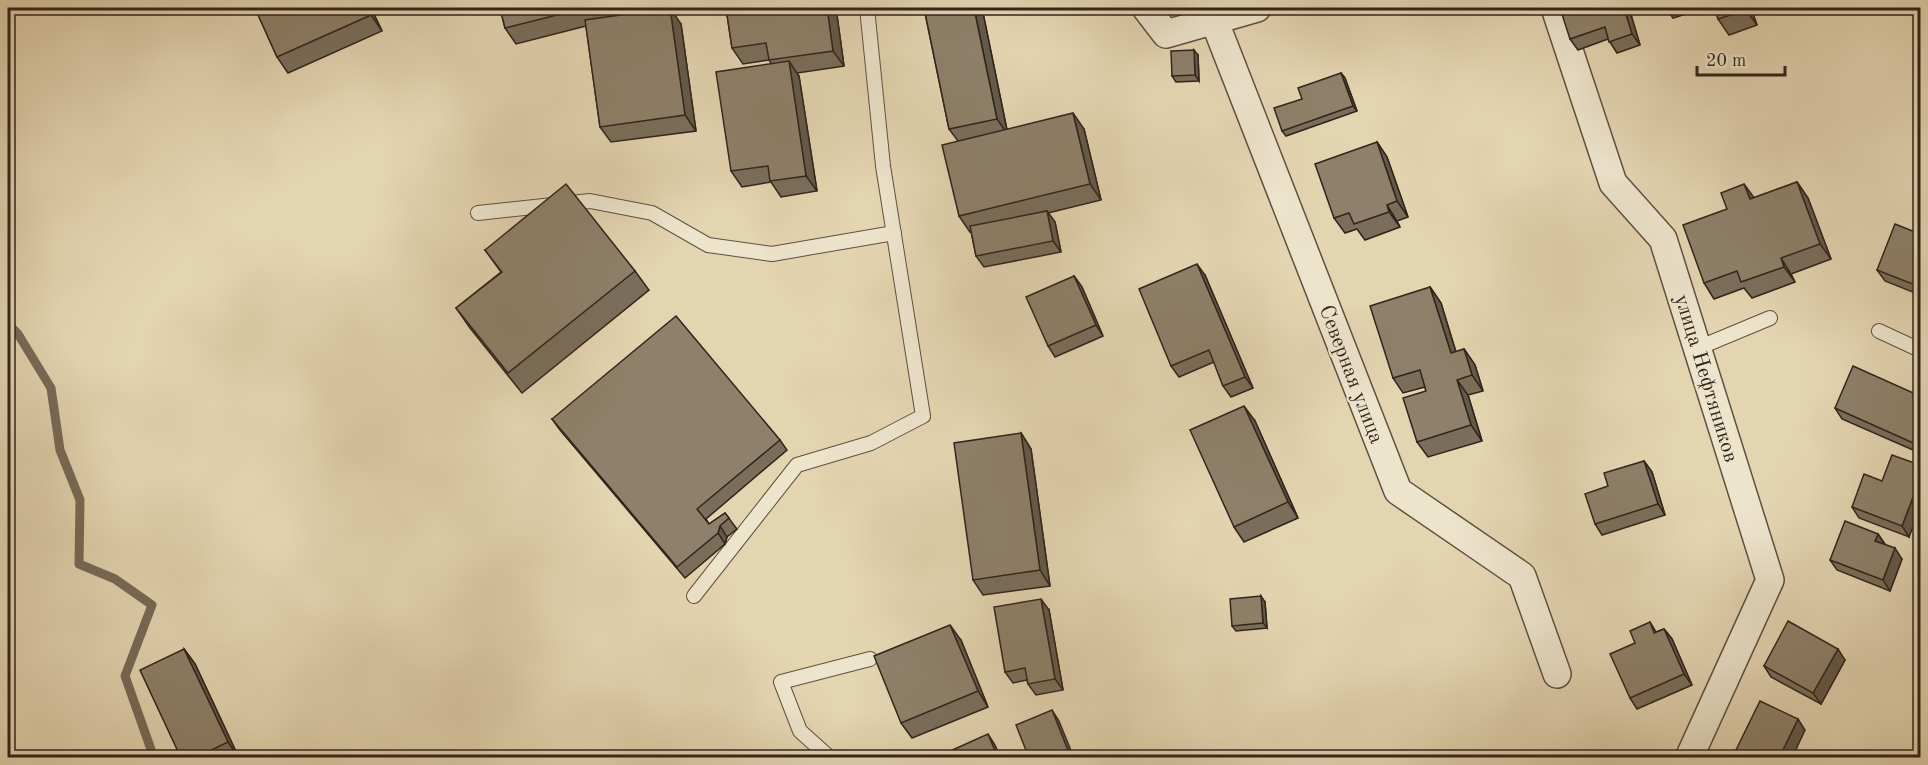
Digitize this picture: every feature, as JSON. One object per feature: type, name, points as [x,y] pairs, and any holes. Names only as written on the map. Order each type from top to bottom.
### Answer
[{"type":"street","points":[[1146,8],[1166,34],[1257,8]]},
{"type":"street","name":"улица Нефтяников","points":[[1555,8],[1613,183],[1663,239],[1770,580],[1689,758]]},
{"type":"street","name":"Северная улица","points":[[1214,20],[1398,491],[1522,576],[1557,674]]},
{"type":"lane","points":[[694,596],[797,465],[871,443],[923,416],[883,166],[867,8]]},
{"type":"lane","points":[[478,213],[590,201],[652,213],[708,246],[772,254],[894,233]]},
{"type":"lane","points":[[1698,348],[1770,318]]},
{"type":"lane","points":[[1879,331],[1920,350]]},
{"type":"lane","points":[[830,758],[800,731],[781,682],[870,659]]},
{"type":"building","points":[[255,8],[368,8],[371,15],[277,57]]},
{"type":"building","points":[[500,8],[585,8],[505,28]]},
{"type":"building","points":[[670,8],[685,115],[600,127],[585,20]]},
{"type":"building","points":[[726,8],[827,8],[833,51],[769,60],[766,43],[732,48]]},
{"type":"building","points":[[924,8],[974,8],[997,119],[949,129]]},
{"type":"building","points":[[1560,8],[1624,8],[1632,34],[1609,42],[1605,27],[1570,39]]},
{"type":"building","points":[[1715,8],[1745,8],[1746,10],[1718,19]]},
{"type":"building","points":[[1194,50],[1195,75],[1172,76],[1171,51]]},
{"type":"building","points":[[789,61],[806,176],[770,181],[768,166],[731,171],[716,72]]},
{"type":"building","points":[[1341,73],[1353,106],[1282,131],[1274,108],[1302,99],[1298,88]]},
{"type":"building","points":[[1073,113],[1090,184],[959,216],[942,145]]},
{"type":"building","points":[[1377,142],[1397,201],[1387,205],[1389,212],[1354,224],[1349,213],[1334,218],[1315,164]]},
{"type":"building","points":[[1797,182],[1820,244],[1781,258],[1784,267],[1741,282],[1737,271],[1704,283],[1683,225],[1727,209],[1721,193],[1744,184],[1750,199]]},
{"type":"building","points":[[566,184],[635,271],[508,373],[456,308],[502,272],[485,250]]},
{"type":"building","points":[[1047,211],[1053,241],[976,256],[970,226]]},
{"type":"building","points":[[1895,224],[1920,234],[1920,287],[1877,270]]},
{"type":"building","points":[[1197,264],[1245,377],[1223,386],[1209,350],[1171,366],[1139,289]]},
{"type":"building","points":[[1074,276],[1096,325],[1048,346],[1026,297]]},
{"type":"building","points":[[1430,287],[1451,353],[1464,349],[1472,375],[1457,380],[1471,425],[1417,442],[1403,398],[1426,391],[1420,370],[1393,378],[1370,306]]},
{"type":"building","points":[[676,316],[780,440],[697,509],[709,524],[725,513],[729,518],[720,526],[718,533],[677,567],[552,419]]},
{"type":"building","points":[[1853,366],[1920,396],[1920,446],[1835,408]]},
{"type":"building","points":[[1244,406],[1288,502],[1234,527],[1190,430]]},
{"type":"building","points":[[1021,433],[1040,570],[973,580],[954,443]]},
{"type":"building","points":[[1892,455],[1920,465],[1920,479],[1902,526],[1852,507],[1864,474],[1882,481]]},
{"type":"building","points":[[1644,461],[1658,504],[1595,524],[1585,494],[1608,486],[1604,473]]},
{"type":"building","points":[[1845,521],[1878,534],[1875,541],[1895,548],[1883,580],[1830,560]]},
{"type":"building","points":[[1261,596],[1263,623],[1232,626],[1230,599]]},
{"type":"building","points":[[1041,599],[1055,679],[1028,684],[1025,668],[1005,672],[994,607]]},
{"type":"building","points":[[1788,621],[1838,649],[1813,693],[1764,666]]},
{"type":"building","points":[[1650,622],[1654,633],[1664,629],[1684,674],[1630,698],[1610,654],[1635,643],[1630,631]]},
{"type":"building","points":[[950,625],[978,691],[901,723],[874,656]]},
{"type":"building","points":[[184,649],[228,742],[195,758],[181,758],[140,670]]},
{"type":"building","points":[[1760,701],[1798,719],[1779,758],[1732,758]]},
{"type":"building","points":[[1052,710],[1071,758],[1029,758],[1016,725]]},
{"type":"building","points":[[988,734],[998,758],[950,758],[948,752]]},
{"type":"building","points":[[62,753],[65,758],[52,758]]},
{"type":"waterway","points":[[8,324],[18,334],[51,388],[60,450],[80,500],[79,564],[115,579],[152,605],[125,676],[154,758]]}]
